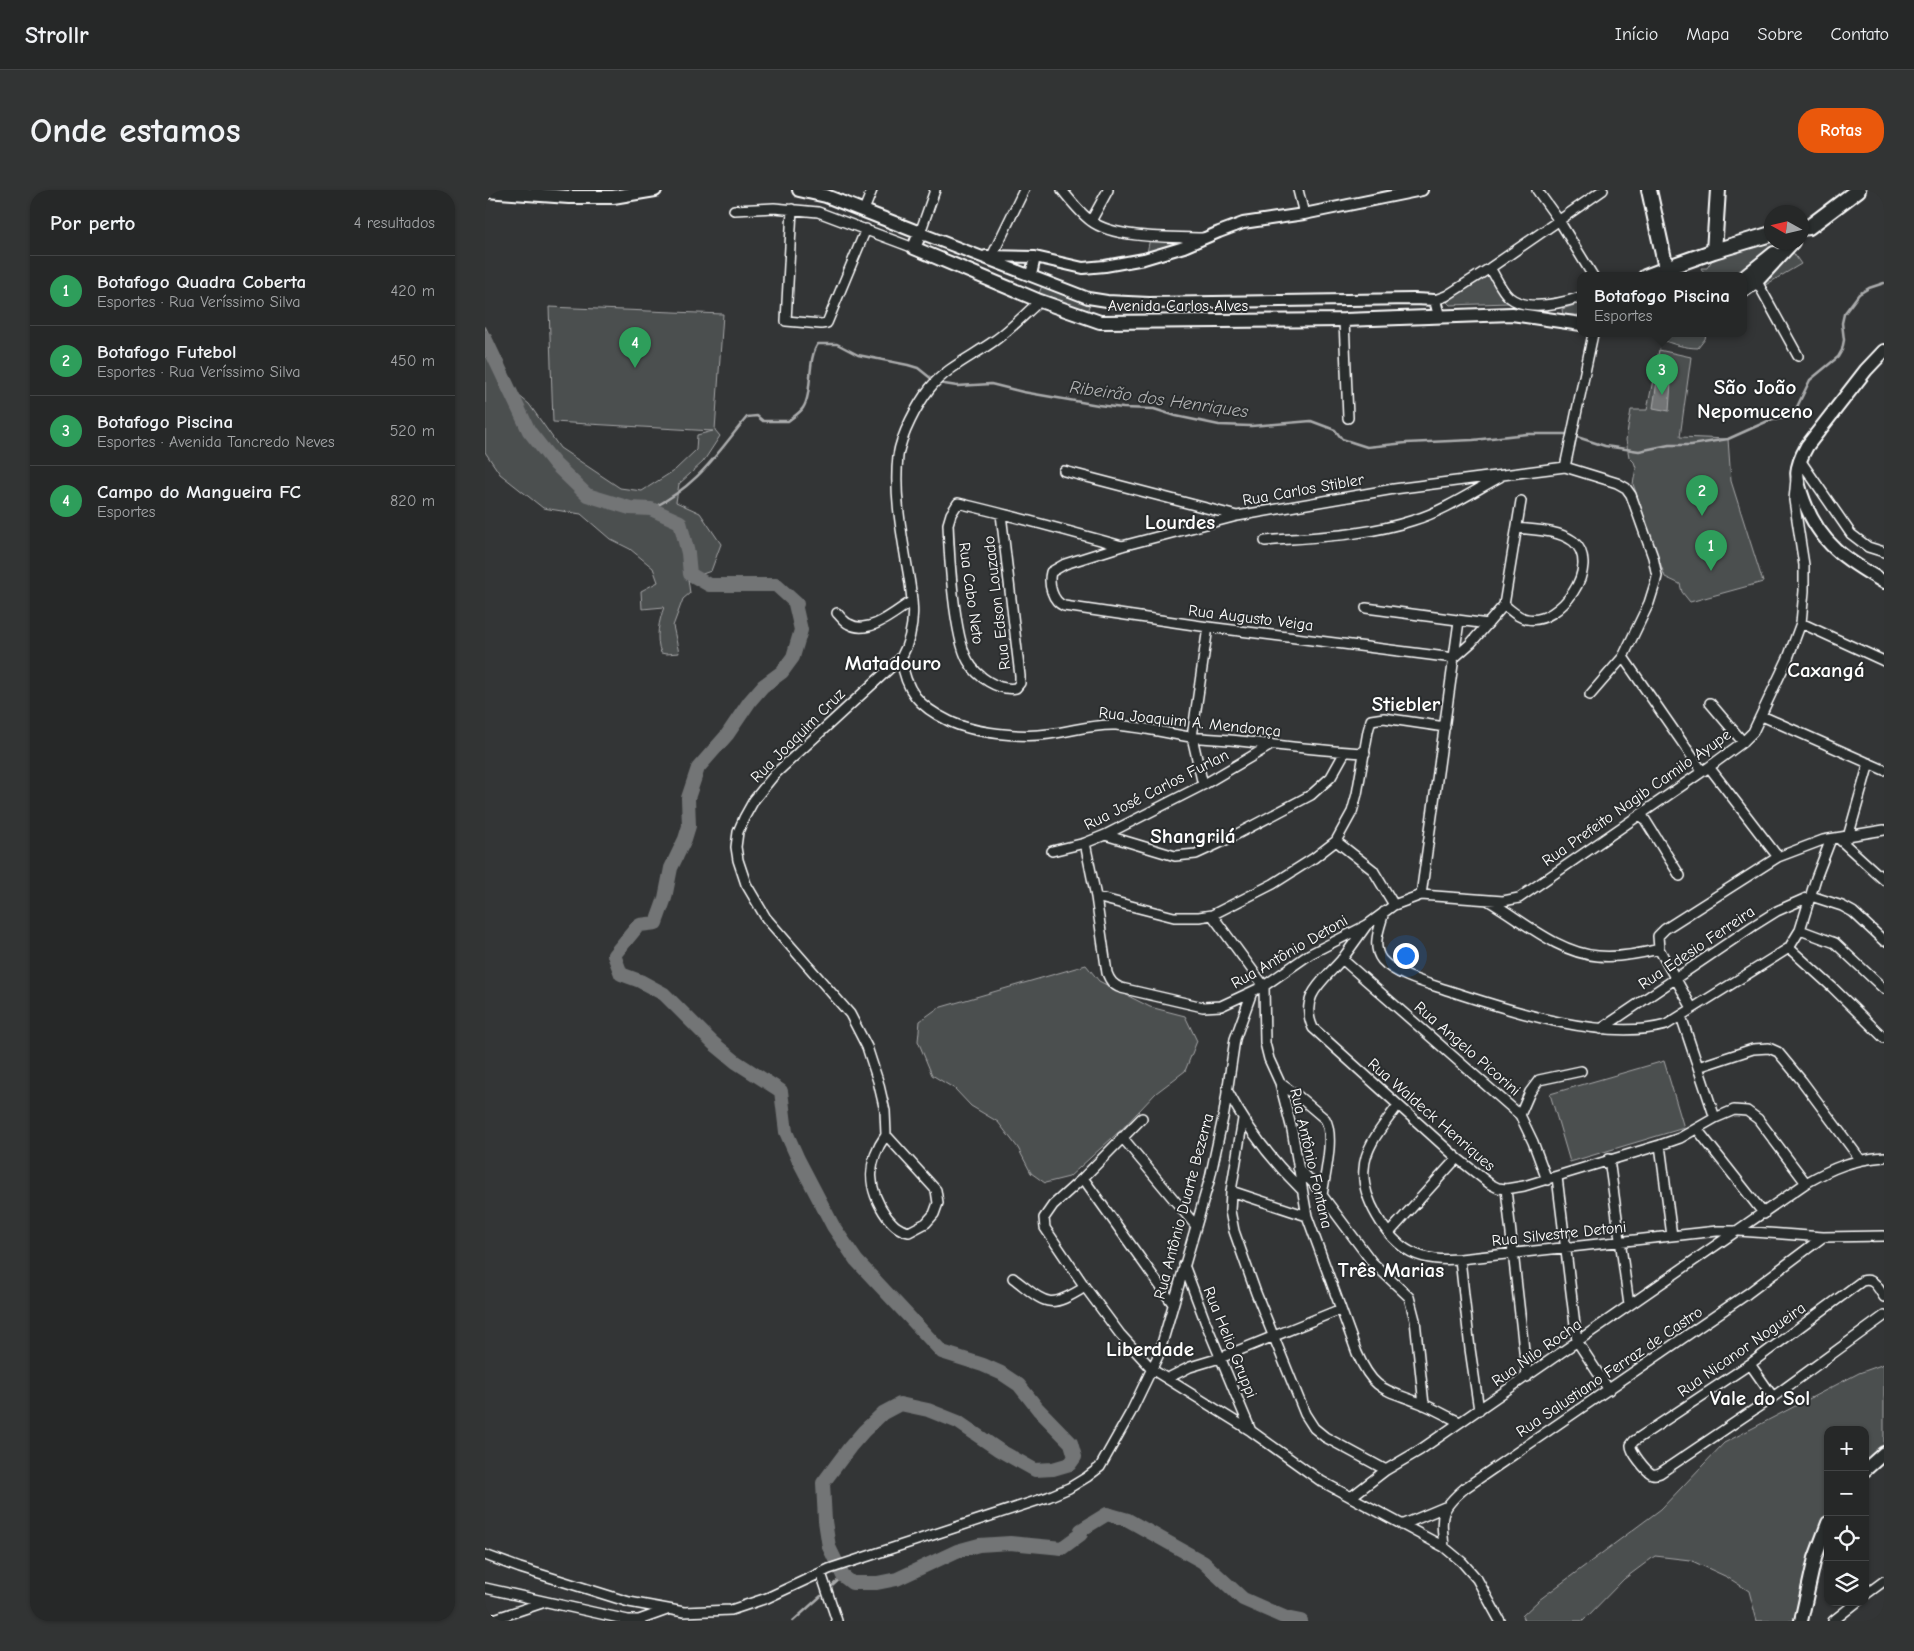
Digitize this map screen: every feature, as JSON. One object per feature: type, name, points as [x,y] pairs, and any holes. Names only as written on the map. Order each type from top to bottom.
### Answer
[{"type":"main road","points":[[485,191],[569,197],[613,197],[653,190]]},
{"type":"main road","points":[[807,190],[864,210],[919,233],[914,248]]},
{"type":"main road","points":[[1649,190],[1666,268]]},
{"type":"main road","points":[[1714,251],[1717,190]]},
{"type":"main road","points":[[1809,225],[1858,190]]},
{"type":"main road","points":[[1656,272],[1714,251],[1764,236]]},
{"type":"main road","name":"Avenida Carlos Alves","points":[[914,248],[1040,301],[1100,322],[1344,320],[1512,314],[1577,323]]},
{"type":"main road","points":[[1753,280],[1781,250]]},
{"type":"main road","points":[[1753,280],[1785,250]]},
{"type":"main road","points":[[1884,351],[1866,370],[1807,446],[1800,460],[1796,476],[1807,509],[1825,540],[1842,557],[1884,582]]},
{"type":"main road","points":[[1869,1466],[1884,1453]]},
{"type":"main road","points":[[1801,1621],[1815,1558],[1824,1534]]},
{"type":"street","points":[[864,210],[872,190]]},
{"type":"street","points":[[935,190],[919,233],[1088,298],[1123,303],[1435,300],[1445,296],[1490,268],[1560,222],[1603,190]]},
{"type":"street","points":[[992,256],[1024,190]]},
{"type":"street","points":[[1063,190],[1091,221],[1102,228],[1125,233],[1205,238]]},
{"type":"street","points":[[1091,221],[1108,190]]},
{"type":"street","points":[[1298,190],[1304,214]]},
{"type":"street","points":[[979,256],[1035,257],[1072,266],[1094,268],[1144,259],[1184,247],[1243,223],[1304,214],[1422,190]]},
{"type":"street","points":[[1537,190],[1560,222],[1591,272]]},
{"type":"street","points":[[792,209],[786,321],[825,324],[829,320],[866,229]]},
{"type":"street","points":[[734,210],[792,209],[818,212],[914,248]]},
{"type":"street","points":[[1026,274],[1035,257]]},
{"type":"street","points":[[1490,268],[1506,294],[1515,301],[1546,306],[1577,298]]},
{"type":"street","points":[[1753,280],[1798,356]]},
{"type":"street","points":[[1435,300],[1439,316]]},
{"type":"street","name":"Rua Joaquim Cruz","points":[[886,1135],[885,1111],[867,1047],[850,1014],[766,918],[746,884],[737,860],[738,832],[753,800],[775,774],[901,658],[911,638],[913,626],[912,601],[898,506],[898,456],[902,440],[931,387],[944,374],[996,340],[1040,301]]},
{"type":"street","points":[[1344,320],[1348,418]]},
{"type":"street","points":[[1590,695],[1623,657],[1649,603],[1657,576],[1653,558],[1631,495],[1626,488],[1617,483],[1565,468],[1592,337]]},
{"type":"street","points":[[1800,460],[1851,534],[1868,547],[1884,552]]},
{"type":"street","name":"Rua Carlos Stibler","points":[[1064,471],[1237,516],[1394,489],[1565,468]]},
{"type":"street","points":[[1265,541],[1357,532],[1407,522],[1433,513],[1504,474]]},
{"type":"street","name":"Rua Prefeito Nagib Camilo Ayupe","points":[[1367,925],[1394,905],[1421,895],[1503,901],[1519,898],[1642,815],[1743,742],[1753,732],[1762,716],[1801,623],[1805,591],[1805,565],[1794,500],[1796,476]]},
{"type":"street","points":[[1454,658],[1471,643],[1504,606],[1521,501]]},
{"type":"street","name":"Rua Cabo Neto","points":[[1001,514],[959,503],[951,514],[949,532],[956,611],[964,652],[975,670],[985,678],[1001,688],[1016,688]]},
{"type":"street","points":[[1001,514],[1122,546],[1237,516]]},
{"type":"street","name":"Rua Edson Louzado","points":[[1001,514],[1020,676],[1020,683],[1016,688]]},
{"type":"street","points":[[1504,606],[1527,619],[1542,618],[1564,604],[1571,596],[1577,587],[1582,570],[1581,554],[1573,542],[1549,532],[1517,528]]},
{"type":"street","name":"Rua Augusto Veiga","points":[[1122,546],[1054,569],[1050,576],[1052,591],[1057,601],[1064,606],[1209,627],[1454,658]]},
{"type":"street","points":[[837,614],[847,624],[869,626],[912,601]]},
{"type":"street","points":[[1366,608],[1488,624]]},
{"type":"street","points":[[1421,895],[1459,621]]},
{"type":"street","points":[[1801,623],[1884,661]]},
{"type":"street","points":[[1203,785],[1192,737],[1209,627]]},
{"type":"street","points":[[1623,657],[1706,769],[1778,857]]},
{"type":"street","name":"Rua Joaquim A. Mendonça","points":[[901,658],[904,677],[911,692],[919,701],[949,721],[966,727],[1039,735],[1082,726],[1116,725],[1192,737],[1365,753]]},
{"type":"street","points":[[1709,703],[1743,742]]},
{"type":"street","points":[[1762,716],[1884,770]]},
{"type":"street","points":[[1085,843],[1095,897],[1174,917],[1199,917],[1212,914],[1273,884],[1314,858],[1336,841],[1352,812],[1370,723],[1374,718],[1445,727]]},
{"type":"street","name":"Rua José Carlos Furlan","points":[[1052,851],[1085,843],[1105,835],[1203,785],[1271,745]]},
{"type":"street","points":[[1105,835],[1175,856],[1196,854],[1231,838],[1311,795],[1331,776],[1345,752]]},
{"type":"street","points":[[1384,912],[1377,946],[1383,960],[1391,967],[1431,985],[1498,1007],[1553,1021],[1601,1028],[1652,1029],[1666,1025],[1789,948],[1800,930],[1816,878],[1839,838],[1869,764]]},
{"type":"street","points":[[1642,815],[1680,876]]},
{"type":"street","points":[[1692,1008],[1659,949],[1659,936],[1665,929],[1778,857],[1811,844],[1884,830]]},
{"type":"street","points":[[1839,838],[1884,880]]},
{"type":"street","points":[[1336,841],[1373,870],[1394,905]]},
{"type":"street","points":[[1811,896],[1842,906],[1853,912],[1884,941]]},
{"type":"street","name":"Rua Edesio Ferreira","points":[[1601,1028],[1777,911],[1811,896]]},
{"type":"street","name":"Rua Antônio Detoni","points":[[1095,897],[1107,973],[1111,981],[1121,988],[1203,1007],[1221,1006],[1264,986],[1311,954],[1367,925]]},
{"type":"street","points":[[1488,900],[1542,936],[1581,953],[1597,956],[1617,956],[1659,949]]},
{"type":"street","points":[[1212,914],[1264,986]]},
{"type":"street","name":"Rua Waldeck Henriques","points":[[1367,925],[1342,959],[1313,993],[1309,1002],[1309,1020],[1319,1034],[1398,1106],[1457,1158],[1490,1184],[1506,1189],[1547,1180],[1680,1138],[1715,1118],[1734,1110],[1751,1113],[1806,1183]]},
{"type":"street","points":[[1800,930],[1835,943],[1884,989]]},
{"type":"street","points":[[1789,948],[1884,1038]]},
{"type":"street","name":"Rua Angelo Picorini","points":[[1342,959],[1520,1114],[1547,1180]]},
{"type":"street","name":"Rua Antônio Fontana","points":[[1264,986],[1265,1042],[1269,1059],[1280,1083],[1292,1130],[1297,1168],[1307,1216],[1365,1371],[1382,1388],[1460,1422]]},
{"type":"street","name":"Rua Antônio Duarte Bezerra","points":[[485,1554],[519,1568],[629,1602],[667,1610],[700,1612],[731,1610],[767,1598],[825,1571],[1048,1497],[1069,1488],[1087,1477],[1100,1467],[1116,1440],[1153,1370],[1159,1354],[1210,1178],[1224,1113],[1235,1039],[1251,992]]},
{"type":"street","points":[[1681,1016],[1715,1118]]},
{"type":"street","points":[[1698,1067],[1753,1049],[1769,1048],[1778,1052],[1803,1081],[1860,1159]]},
{"type":"street","points":[[1520,1114],[1530,1092],[1539,1080],[1581,1071]]},
{"type":"street","points":[[1280,1083],[1299,1096],[1325,1119],[1328,1124],[1329,1137],[1322,1195]]},
{"type":"street","points":[[1227,1090],[1243,1119],[1276,1164],[1301,1189]]},
{"type":"street","name":"Rua Silvestre Detoni","points":[[1398,1106],[1368,1152],[1363,1169],[1365,1186],[1372,1206],[1389,1233],[1411,1252],[1419,1255],[1441,1260],[1460,1259],[1672,1236],[1739,1231],[1823,1237],[1884,1236]]},
{"type":"street","points":[[1142,1118],[1083,1178],[1053,1204],[1045,1215],[1044,1225],[1085,1287],[1120,1334],[1153,1370],[1251,1431],[1321,1481],[1444,1547],[1462,1562],[1477,1579],[1499,1621]]},
{"type":"street","points":[[1243,1119],[1231,1190],[1230,1211],[1234,1231],[1305,1414],[1314,1428],[1325,1437],[1386,1470]]},
{"type":"street","points":[[1697,1129],[1764,1214]]},
{"type":"street","points":[[886,1135],[929,1181],[936,1190],[938,1197],[938,1206],[934,1214],[926,1223],[909,1232],[894,1225],[880,1207],[873,1192],[871,1180],[873,1162],[878,1146],[886,1135]]},
{"type":"street","points":[[1122,1137],[1195,1226]]},
{"type":"street","points":[[1659,1145],[1672,1236]]},
{"type":"street","name":"Rua Nilo Rocha","points":[[1351,1497],[1386,1470],[1420,1450],[1479,1410],[1629,1305],[1764,1214],[1806,1183],[1832,1169],[1860,1159],[1884,1157]]},
{"type":"street","points":[[1389,1233],[1457,1158]]},
{"type":"street","points":[[1609,1159],[1629,1305]]},
{"type":"street","points":[[1297,1168],[1322,1195],[1372,1262],[1409,1297],[1415,1320],[1424,1405]]},
{"type":"street","points":[[1557,1176],[1577,1341],[1609,1390]]},
{"type":"street","points":[[1083,1178],[1173,1304]]},
{"type":"street","points":[[1506,1189],[1527,1377]]},
{"type":"street","points":[[1231,1190],[1307,1216]]},
{"type":"street","name":"Rua Salustiano Ferraz de Castro","points":[[1445,1507],[1465,1488],[1747,1294],[1823,1237]]},
{"type":"street","points":[[1460,1259],[1479,1410]]},
{"type":"street","name":"Rua Helio Gruppi","points":[[1184,1265],[1251,1431]]},
{"type":"street","points":[[1013,1278],[1044,1300],[1052,1302],[1067,1299],[1085,1287]]},
{"type":"street","name":"Rua Nicanor Nogueira","points":[[1773,1397],[1658,1474],[1648,1471],[1631,1449],[1634,1440],[1749,1364],[1862,1281],[1872,1280],[1884,1297]]},
{"type":"street","points":[[1168,1378],[1190,1367],[1220,1358],[1341,1310]]},
{"type":"street","points":[[1749,1364],[1773,1397],[1884,1316]]},
{"type":"street","points":[[1402,1525],[1445,1507]]},
{"type":"street","points":[[1444,1547],[1442,1527],[1445,1507]]},
{"type":"street","points":[[825,1571],[837,1621]]},
{"type":"street","points":[[1869,1592],[1884,1581]]},
{"type":"street","points":[[485,1588],[628,1620],[639,1620],[667,1610]]},
{"type":"street","points":[[488,1621],[545,1601]]},
{"type":"street","points":[[1833,1621],[1852,1606]]},
{"type":"shaded area","points":[[1150,238],[1184,240],[1177,247],[1147,253]]},
{"type":"shaded area","points":[[1764,239],[1764,250],[1771,250],[1762,262],[1747,273],[1703,272],[1701,268],[1707,268],[1714,257]]},
{"type":"shaded area","points":[[1788,250],[1791,250],[1801,264],[1762,287],[1760,279]]},
{"type":"shaded area","points":[[1490,270],[1508,303],[1450,305],[1447,302]]},
{"type":"shaded area","points":[[1043,283],[1091,300],[1087,312],[1038,296]]},
{"type":"shaded area","points":[[1577,304],[1577,315],[1563,315],[1562,309]]},
{"type":"shaded area","points":[[549,307],[723,314],[715,430],[720,436],[703,462],[679,484],[676,502],[700,513],[721,544],[711,571],[688,579],[690,593],[683,599],[673,626],[679,653],[661,653],[659,647],[658,630],[664,607],[642,609],[641,591],[658,582],[653,568],[630,549],[610,539],[581,514],[543,508],[500,474],[485,452],[485,326],[518,395],[529,404],[560,448],[620,488],[642,491],[675,470],[696,450],[697,435],[713,431],[553,422]]},
{"type":"shaded area","points":[[1662,337],[1705,337],[1698,348],[1660,339]]},
{"type":"shaded area","points":[[1659,350],[1691,357],[1680,437],[1728,439],[1731,481],[1763,582],[1690,602],[1682,592],[1680,584],[1665,577],[1633,484],[1636,468],[1634,462],[1629,457],[1626,440],[1631,410],[1647,410]]},
{"type":"shaded area","points":[[1657,381],[1671,382],[1669,411],[1653,408]]},
{"type":"shaded area","points":[[1086,965],[1099,981],[1150,1007],[1185,1016],[1197,1041],[1185,1071],[1156,1093],[1122,1129],[1069,1177],[1045,1183],[1031,1173],[1018,1148],[998,1122],[971,1106],[955,1089],[932,1075],[918,1041],[920,1021],[938,1008]]},
{"type":"shaded area","points":[[1664,1061],[1684,1128],[1570,1162],[1550,1094]]},
{"type":"shaded area","points":[[1884,1364],[1884,1444],[1869,1462],[1869,1426],[1824,1426],[1824,1524],[1793,1621],[1757,1621],[1749,1591],[1727,1577],[1690,1560],[1655,1556],[1624,1579],[1583,1621],[1524,1621],[1522,1616],[1539,1600],[1661,1509],[1724,1443],[1859,1373]]},
{"type":"waterway","name":"Ribeirão dos Henriques","points":[[1574,436],[1605,446],[1639,451],[1669,445],[1691,445],[1728,439],[1768,421],[1788,417],[1796,409],[1810,380],[1838,357],[1842,350],[1844,314],[1859,294],[1884,283]]},
{"type":"waterway","points":[[485,338],[529,431],[555,464],[587,495],[630,508],[651,509],[680,522],[688,553],[690,574],[709,585],[776,585],[797,604],[795,604],[801,630],[793,657],[782,672],[763,686],[750,701],[727,735],[698,768],[688,798],[689,826],[671,868],[665,898],[656,923],[637,927],[614,955],[621,974],[640,981],[664,994],[713,1043],[736,1062],[781,1091],[786,1132],[833,1226],[856,1260],[942,1352],[983,1365],[1001,1373],[1019,1385],[1038,1409],[1071,1443],[1075,1457],[1070,1464],[1053,1469],[1035,1470],[999,1450],[958,1422],[928,1410],[900,1404],[883,1413],[850,1447],[823,1483],[825,1521],[829,1547],[843,1576],[852,1583],[877,1583],[897,1579],[957,1551],[979,1545],[1010,1543],[1062,1548],[1081,1534],[1081,1530],[1107,1514],[1128,1520],[1203,1562],[1243,1599],[1286,1618],[1301,1621]]},
{"type":"waterway","name":"Ribeirão dos Henriques","points":[[651,509],[682,490],[705,469],[747,417],[757,416],[763,421],[788,421],[800,412],[806,402],[812,358],[818,344],[837,344],[858,355],[918,368],[933,380]]},
{"type":"waterway","name":"Ribeirão dos Henriques","points":[[938,383],[957,386],[991,384],[1023,392],[1098,405],[1154,409],[1176,416],[1219,425],[1251,426],[1311,421],[1335,430],[1342,439],[1367,447],[1473,440],[1527,434],[1569,434]]},
{"type":"waterway","points":[[832,1586],[843,1576]]},
{"type":"waterway","points":[[793,1621],[821,1596]]},
{"type":"place","name":"Campo do Mangueira FC","points":[[635,368]]},
{"type":"place","name":"Botafogo Piscina","points":[[1662,395]]},
{"type":"place","name":"Botafogo Futebol","points":[[1702,516]]},
{"type":"place","name":"Botafogo Quadra Coberta","points":[[1711,571]]},
{"type":"district","name":"São João Nepomuceno","points":[[1755,399]]},
{"type":"district","name":"Lourdes","points":[[1180,522]]},
{"type":"district","name":"Matadouro","points":[[893,663]]},
{"type":"district","name":"Caxangá","points":[[1826,670]]},
{"type":"district","name":"Stiebler","points":[[1406,704]]},
{"type":"district","name":"Shangrilá","points":[[1193,836]]},
{"type":"district","name":"Três Marias","points":[[1391,1270]]},
{"type":"district","name":"Liberdade","points":[[1150,1349]]},
{"type":"district","name":"Vale do Sol","points":[[1760,1398]]}]
